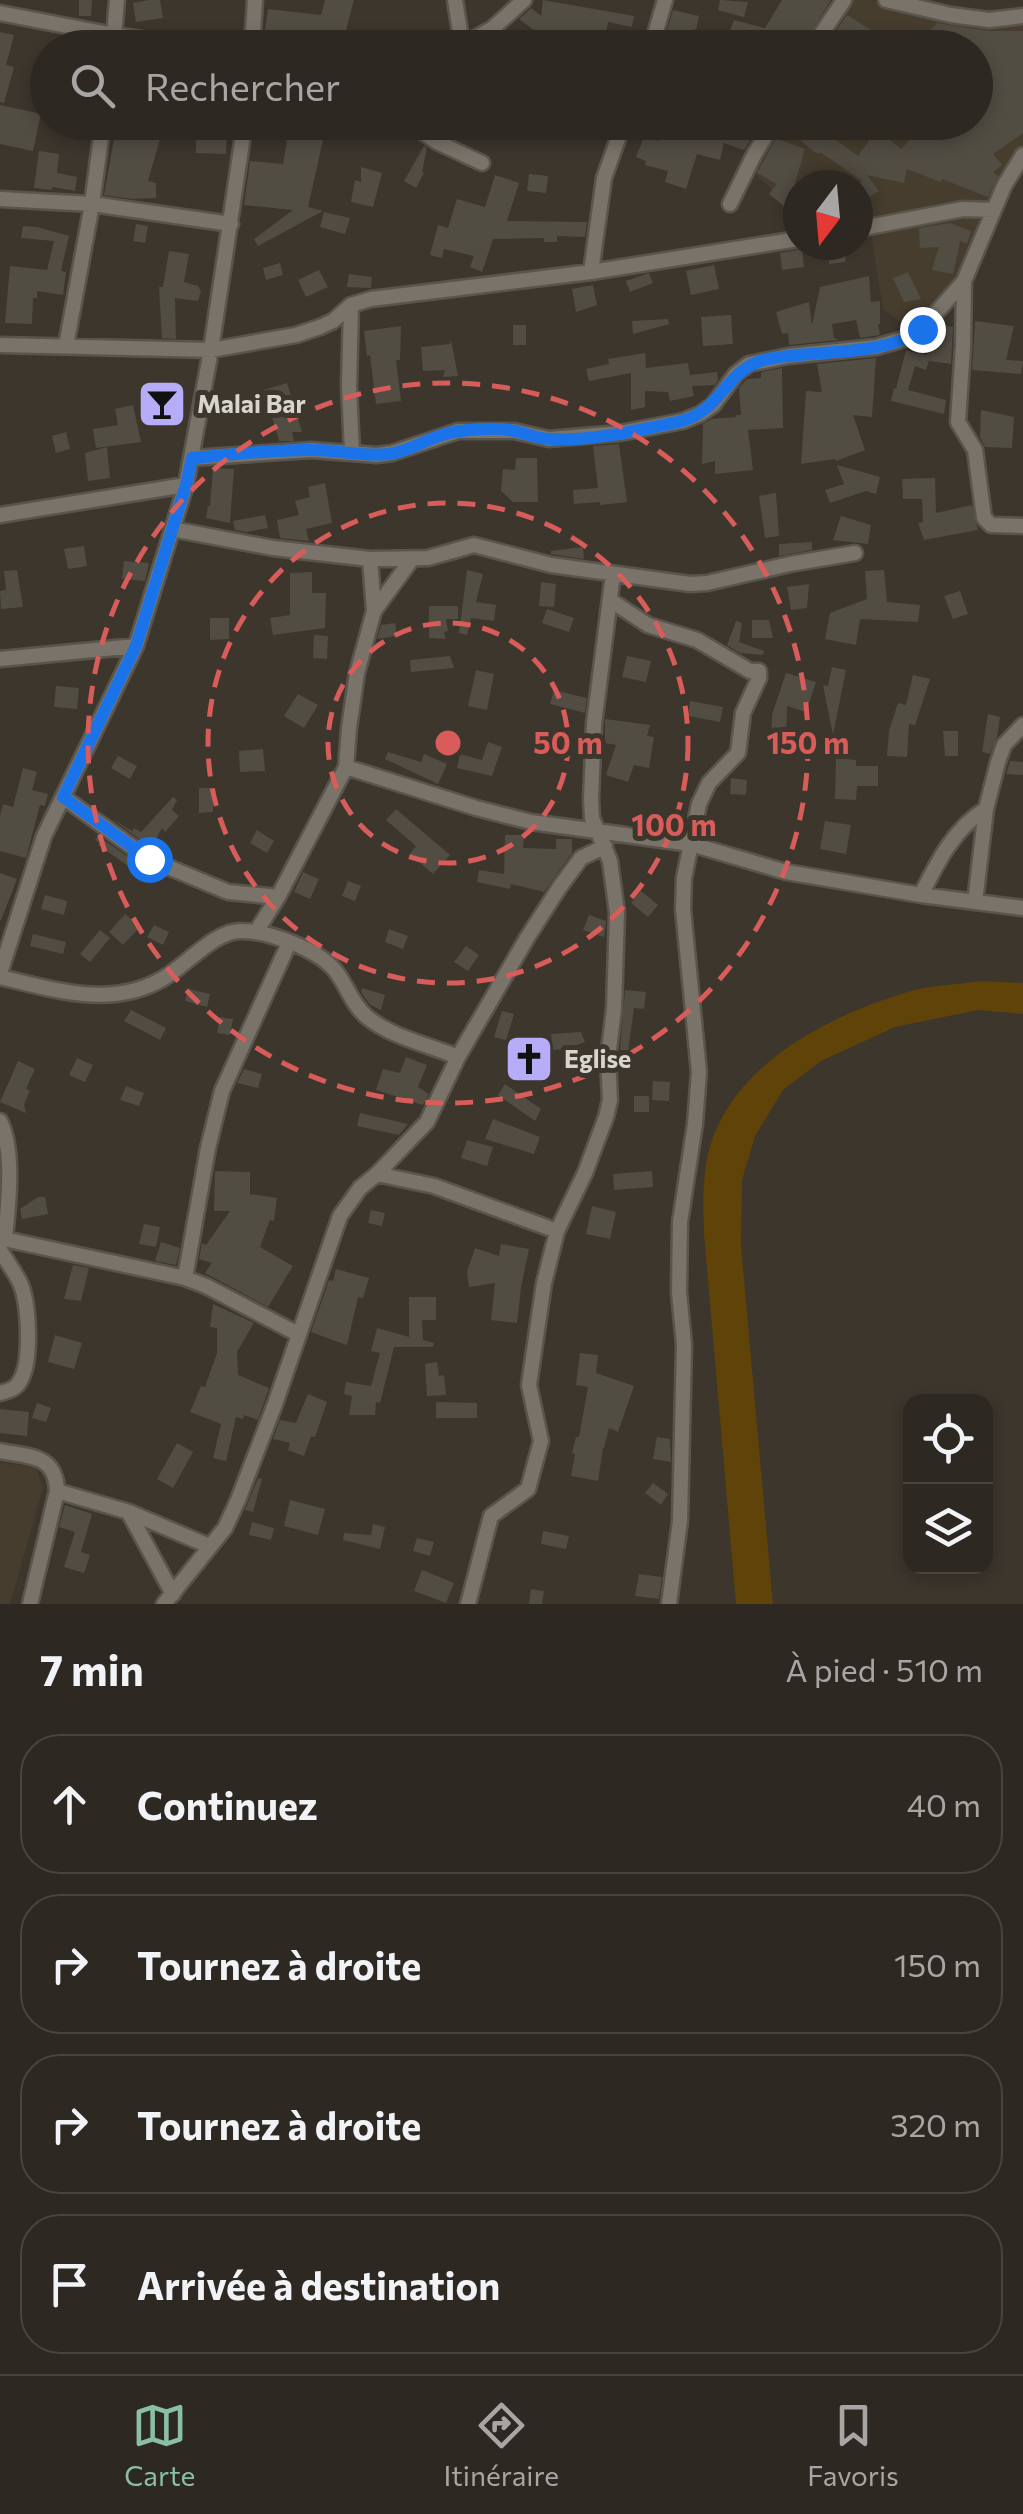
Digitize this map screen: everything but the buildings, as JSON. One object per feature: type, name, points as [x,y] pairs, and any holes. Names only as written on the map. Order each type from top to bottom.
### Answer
[{"type":"street","points":[[114,30],[117,0]]},
{"type":"street","points":[[253,30],[255,0]]},
{"type":"street","points":[[455,0],[458,30]]},
{"type":"street","points":[[489,30],[524,0]]},
{"type":"street","points":[[656,30],[665,0]]},
{"type":"street","points":[[824,30],[844,0]]},
{"type":"street","points":[[886,0],[989,20],[1023,16]]},
{"type":"street","points":[[0,13],[69,30]]},
{"type":"street","points":[[66,346],[101,140]]},
{"type":"street","points":[[243,140],[186,485],[136,646],[44,836],[0,975],[82,995],[134,992],[162,980],[228,932],[256,932],[289,942],[329,962],[353,1004],[370,1020],[458,1056]]},
{"type":"street","points":[[434,140],[482,162]]},
{"type":"street","points":[[591,272],[604,178],[618,140]]},
{"type":"street","points":[[730,204],[763,140]]},
{"type":"street","points":[[192,458],[311,450],[392,454],[458,431],[514,431],[550,440],[683,421],[713,404],[749,364],[788,356],[876,348],[911,337],[922,329],[964,280],[992,210],[1023,155]]},
{"type":"street","points":[[0,199],[92,204],[231,224]]},
{"type":"street","points":[[873,226],[963,208],[992,210]]},
{"type":"street","points":[[0,345],[211,350],[320,328],[351,305],[371,298],[591,272],[783,242]]},
{"type":"street","points":[[964,280],[958,422],[975,450],[984,518],[991,524],[1023,526]]},
{"type":"street","points":[[351,305],[352,452]]},
{"type":"street","points":[[0,515],[186,485]]},
{"type":"street","points":[[172,529],[274,548],[370,558],[428,558],[474,545],[550,565],[690,584],[855,553]]},
{"type":"street","points":[[256,932],[346,767],[357,674],[374,611],[370,558]]},
{"type":"street","points":[[374,611],[412,559]]},
{"type":"street","points":[[468,1604],[490,1516],[528,1490],[541,1441],[529,1385],[544,1283],[557,1231],[585,1172],[610,1100],[608,1058],[615,994],[617,913],[610,861],[592,818],[591,799],[594,724],[613,574]]},
{"type":"street","points":[[610,600],[648,625],[698,640],[750,671],[758,671],[741,722],[738,753],[710,782],[699,804],[684,878],[683,909],[699,1072],[680,1222],[684,1345],[680,1521],[669,1604]]},
{"type":"street","points":[[0,659],[136,646]]},
{"type":"street","points":[[975,902],[986,809],[1001,752],[1023,725]]},
{"type":"street","points":[[346,767],[531,822],[691,844],[786,872],[1023,908]]},
{"type":"street","points":[[63,797],[149,859],[228,892],[278,897]]},
{"type":"street","points":[[921,894],[936,864],[967,821],[986,809]]},
{"type":"street","points":[[129,1512],[168,1599],[225,1528],[238,1500],[260,1448],[340,1216],[360,1188],[427,1122],[458,1056],[527,938],[573,867],[581,858],[605,846]]},
{"type":"street","points":[[185,1278],[222,1091],[289,942]]},
{"type":"street","points":[[0,1121],[7,1156],[2,1242],[26,1301],[28,1345],[18,1386],[0,1393]]},
{"type":"street","points":[[377,1174],[434,1186],[557,1231]]},
{"type":"street","points":[[2,1242],[185,1278],[298,1334]]},
{"type":"street","points":[[0,1451],[46,1462],[53,1469],[57,1490],[30,1604]]},
{"type":"street","points":[[57,1490],[129,1512],[209,1546]]},
{"type":"shaded area","points":[[838,0],[870,0],[922,14],[1023,17],[1023,162],[1000,200],[957,301],[906,326],[883,309],[873,246],[873,170],[783,170],[783,199],[747,167],[763,140],[993,140],[993,30],[820,30]]},
{"type":"shaded area","points":[[980,981],[1023,983],[1023,1014],[978,1010],[895,1027],[821,1061],[783,1090],[755,1136],[742,1180],[741,1246],[773,1604],[736,1604],[704,1224],[709,1150],[738,1093],[760,1069],[814,1031],[904,993]]},
{"type":"shaded area","points":[[0,1463],[36,1467],[43,1488],[10,1604],[0,1604]]},
{"type":"place","name":"Malai Bar","points":[[162,404]]},
{"type":"place","name":"Eglise","points":[[529,1059]]},
{"type":"route","points":[[149,859],[63,797],[136,646],[192,458],[311,450],[392,454],[458,431],[496,429],[550,440],[683,421],[713,404],[749,364],[788,356],[876,348],[895,344],[922,329]]}]
